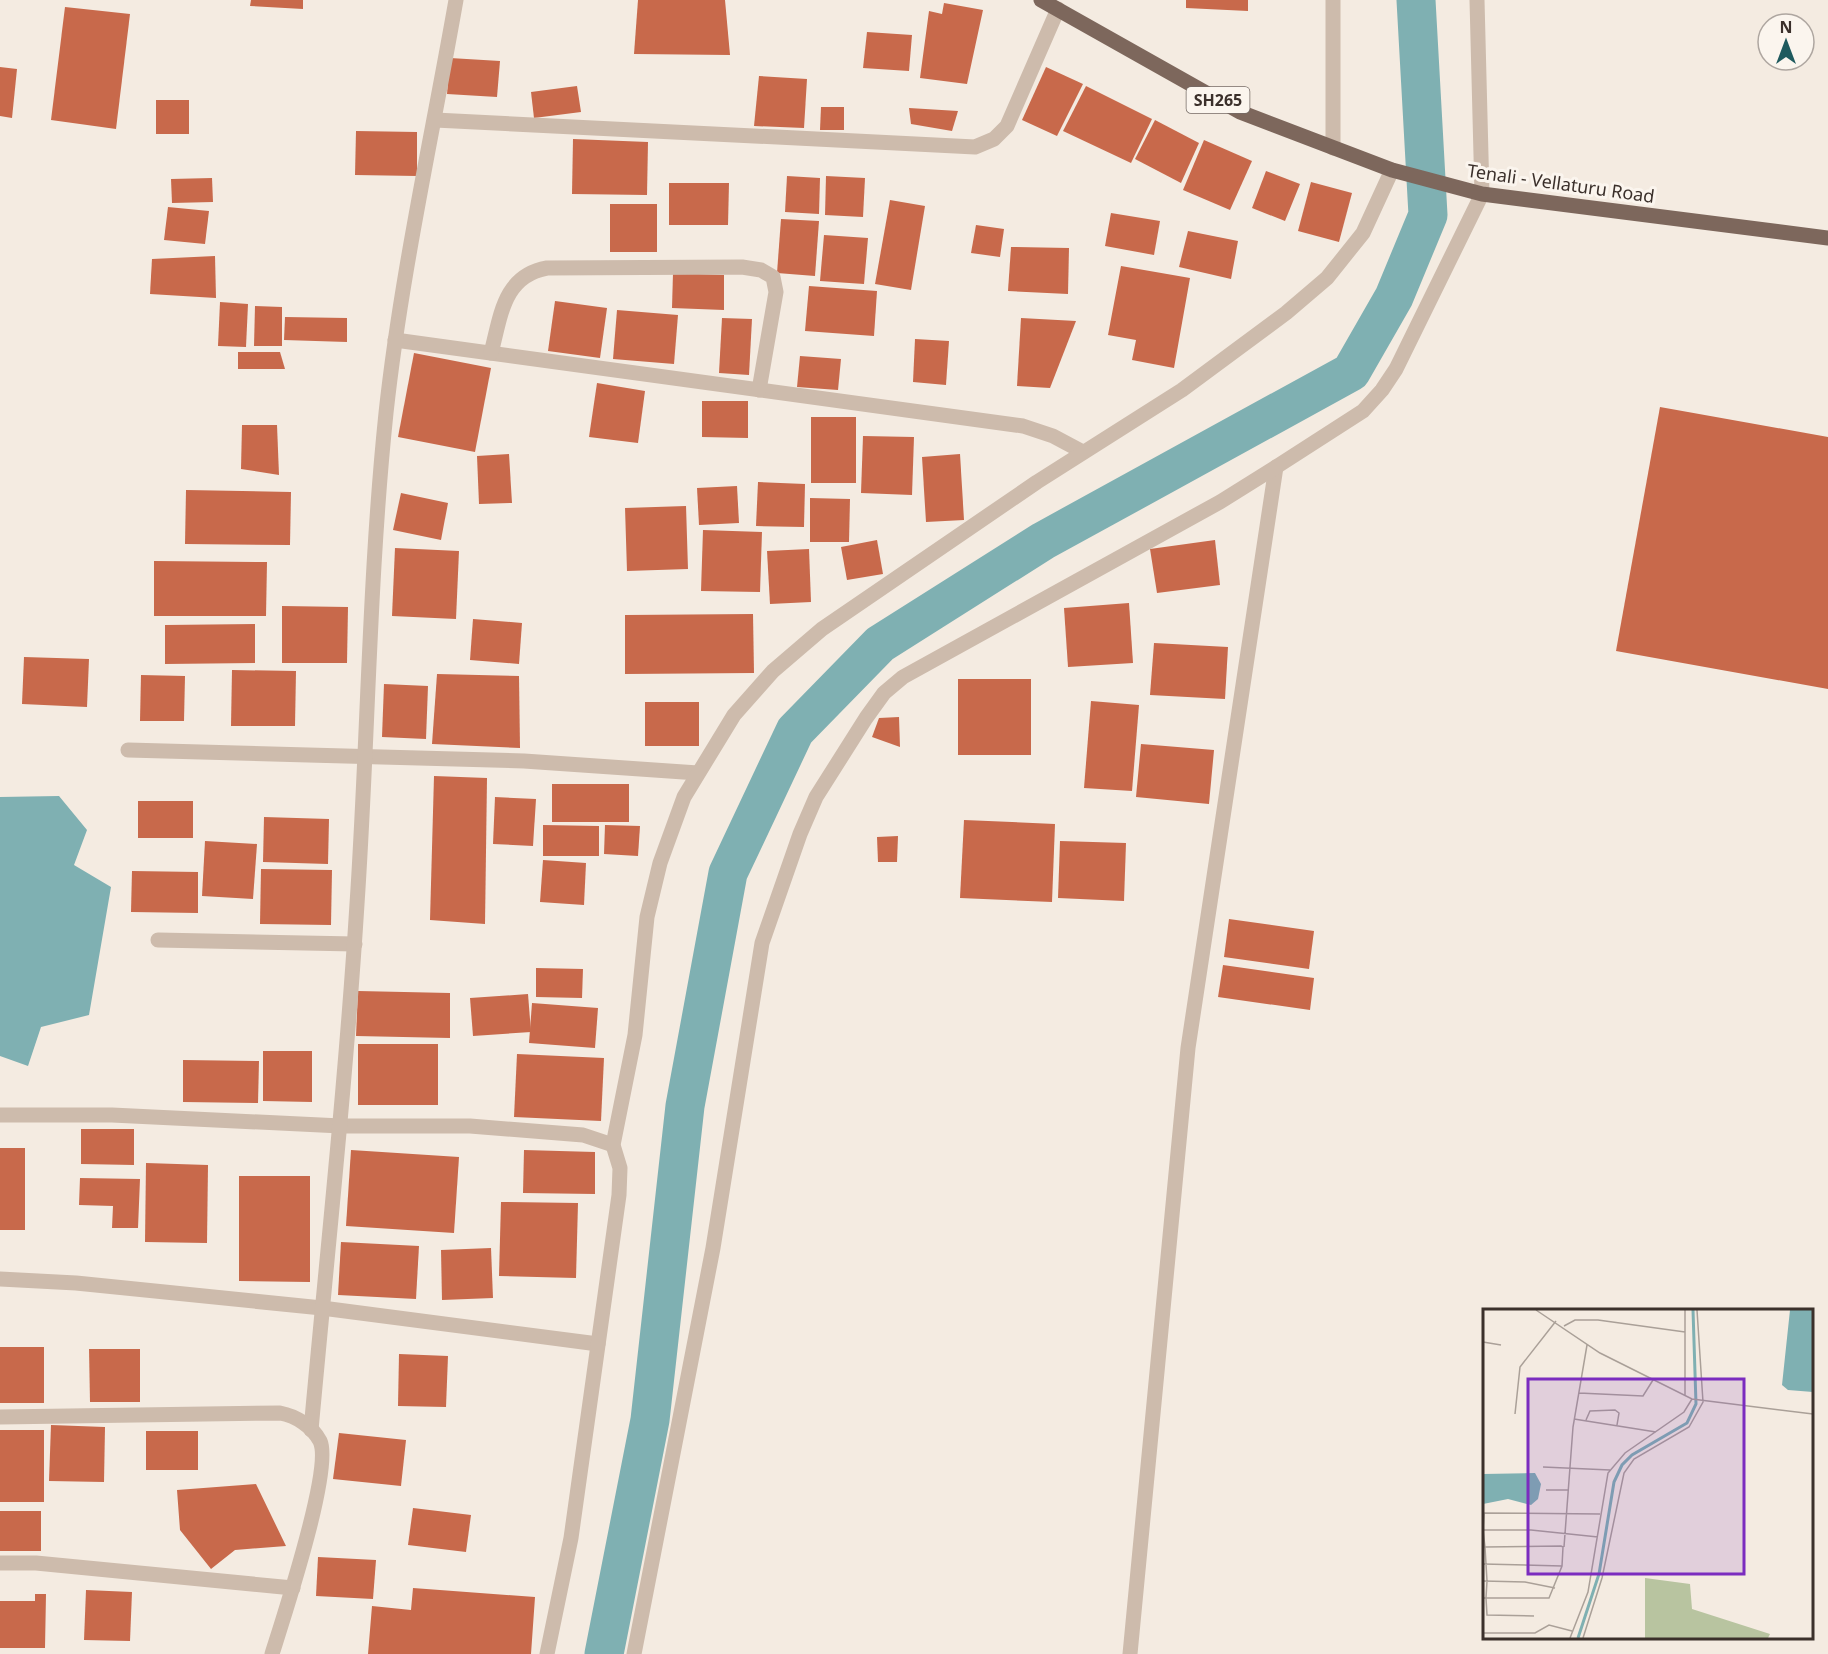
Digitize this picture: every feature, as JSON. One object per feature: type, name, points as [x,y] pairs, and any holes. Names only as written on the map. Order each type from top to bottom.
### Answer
[{"type":"main road","name":"Tenali - Vellaturu Road","points":[[1041,0],[1240,112],[1392,170],[1475,192],[1828,238]]},
{"type":"street","points":[[311,1430],[342,1126],[367,755],[373,568],[395,340],[456,0]]},
{"type":"street","points":[[1333,0],[1333,148]]},
{"type":"street","points":[[634,1654],[713,1248],[762,943],[800,834],[816,797],[878,701],[903,677],[1221,502],[1363,411],[1382,390],[1396,369],[1475,192],[1477,0]]},
{"type":"street","points":[[435,120],[975,147],[994,139],[1007,126],[1058,9]]},
{"type":"street","points":[[547,1654],[571,1538],[619,1195],[620,1168],[613,1145],[635,1035],[647,917],[668,841],[684,797],[734,715],[773,671],[822,629],[1083,452],[1182,390],[1286,313],[1327,278],[1363,232],[1392,170]]},
{"type":"street","points":[[491,353],[507,295],[517,281],[531,271],[547,268],[742,267],[761,270],[773,277],[776,292],[759,390]]},
{"type":"street","points":[[395,340],[1023,426],[1053,436],[1083,452]]},
{"type":"street","points":[[1130,1654],[1188,1048],[1276,467]]},
{"type":"street","points":[[128,750],[524,761],[698,773]]},
{"type":"street","points":[[158,940],[355,944]]},
{"type":"street","points":[[0,1115],[112,1115],[342,1126],[471,1126],[583,1135],[613,1145]]},
{"type":"street","points":[[0,1279],[76,1283],[322,1308],[598,1344]]},
{"type":"street","points":[[0,1417],[280,1413],[291,1415],[311,1430],[320,1441],[321,1474],[293,1588],[272,1654]]},
{"type":"street","points":[[0,1563],[36,1563],[293,1588]]},
{"type":"water","points":[[59,796],[87,830],[74,865],[111,887],[89,1015],[41,1027],[28,1066],[0,1056],[0,797]]},
{"type":"building","points":[[251,0],[303,0],[303,9],[250,6]]},
{"type":"building","points":[[638,0],[725,0],[730,55],[634,54]]},
{"type":"building","points":[[1186,0],[1248,0],[1248,11],[1186,8]]},
{"type":"building","points":[[944,3],[983,10],[967,84],[920,78],[929,11],[942,14]]},
{"type":"building","points":[[65,7],[130,14],[116,129],[51,120]]},
{"type":"building","points":[[867,32],[912,35],[909,71],[863,68]]},
{"type":"building","points":[[450,58],[500,61],[497,97],[447,94]]},
{"type":"building","points":[[0,67],[17,69],[12,118],[0,116]]},
{"type":"building","points":[[1046,67],[1083,84],[1057,136],[1022,120]]},
{"type":"building","points":[[759,76],[807,79],[804,128],[754,126]]},
{"type":"building","points":[[577,86],[581,112],[534,118],[531,92]]},
{"type":"building","points":[[1086,86],[1152,119],[1131,163],[1063,131]]},
{"type":"building","points":[[156,100],[189,100],[189,134],[156,134]]},
{"type":"building","points":[[821,107],[844,107],[844,130],[820,130]]},
{"type":"building","points":[[909,108],[958,111],[952,131],[911,124]]},
{"type":"building","points":[[1155,120],[1199,143],[1181,183],[1135,159]]},
{"type":"building","points":[[356,131],[417,132],[417,176],[355,175]]},
{"type":"building","points":[[573,139],[648,142],[647,195],[572,194]]},
{"type":"building","points":[[1204,140],[1252,161],[1230,210],[1183,190]]},
{"type":"building","points":[[1266,171],[1300,184],[1285,221],[1252,208]]},
{"type":"building","points":[[787,176],[820,178],[819,214],[785,212]]},
{"type":"building","points":[[826,176],[865,178],[863,217],[825,215]]},
{"type":"building","points":[[212,178],[213,202],[172,203],[171,179]]},
{"type":"building","points":[[1311,182],[1352,193],[1339,242],[1298,231]]},
{"type":"building","points":[[669,183],[729,183],[728,225],[669,225]]},
{"type":"building","points":[[890,200],[925,206],[911,290],[875,284]]},
{"type":"building","points":[[610,204],[657,204],[657,252],[610,252]]},
{"type":"building","points":[[168,207],[209,211],[205,244],[164,240]]},
{"type":"building","points":[[1111,213],[1160,221],[1154,255],[1105,246]]},
{"type":"building","points":[[781,219],[819,221],[815,276],[777,273]]},
{"type":"building","points":[[976,225],[1004,229],[1000,257],[971,253]]},
{"type":"building","points":[[1188,231],[1238,241],[1231,279],[1179,267]]},
{"type":"building","points":[[824,235],[868,238],[864,284],[820,281]]},
{"type":"building","points":[[1011,247],[1069,248],[1068,294],[1008,291]]},
{"type":"building","points":[[215,256],[216,298],[150,294],[152,259]]},
{"type":"building","points":[[1121,266],[1190,278],[1174,368],[1132,360],[1136,340],[1108,335]]},
{"type":"building","points":[[673,273],[724,275],[724,310],[672,308]]},
{"type":"building","points":[[809,286],[877,291],[874,336],[805,331]]},
{"type":"building","points":[[555,301],[607,308],[600,358],[548,351]]},
{"type":"building","points":[[220,302],[248,304],[246,347],[218,346]]},
{"type":"building","points":[[255,306],[282,307],[282,346],[254,346]]},
{"type":"building","points":[[617,310],[678,315],[674,364],[613,359]]},
{"type":"building","points":[[285,317],[347,318],[347,342],[284,340]]},
{"type":"building","points":[[722,318],[752,319],[749,375],[719,373]]},
{"type":"building","points":[[1021,318],[1076,321],[1050,388],[1017,386]]},
{"type":"building","points":[[915,339],[949,341],[946,385],[913,382]]},
{"type":"building","points":[[238,352],[280,352],[285,369],[238,369]]},
{"type":"building","points":[[414,353],[491,368],[475,452],[398,437]]},
{"type":"building","points":[[800,356],[841,359],[838,390],[797,387]]},
{"type":"building","points":[[597,383],[645,391],[638,443],[589,437]]},
{"type":"building","points":[[702,401],[748,401],[748,438],[702,437]]},
{"type":"building","points":[[1660,407],[1828,437],[1828,689],[1616,651]]},
{"type":"building","points":[[811,417],[856,417],[856,483],[811,483]]},
{"type":"building","points":[[242,425],[277,425],[279,475],[241,469]]},
{"type":"building","points":[[863,436],[914,437],[912,495],[861,493]]},
{"type":"building","points":[[509,454],[512,503],[479,504],[477,456]]},
{"type":"building","points":[[960,454],[964,520],[926,522],[922,457]]},
{"type":"building","points":[[758,482],[805,484],[804,527],[756,526]]},
{"type":"building","points":[[737,486],[739,523],[699,525],[697,488]]},
{"type":"building","points":[[186,490],[291,492],[290,545],[185,544]]},
{"type":"building","points":[[401,493],[448,503],[441,540],[393,530]]},
{"type":"building","points":[[810,498],[850,499],[849,542],[810,542]]},
{"type":"building","points":[[686,506],[688,569],[627,571],[625,508]]},
{"type":"building","points":[[703,530],[762,532],[760,592],[701,591]]},
{"type":"building","points":[[877,540],[883,574],[847,580],[841,547]]},
{"type":"building","points":[[1215,540],[1220,585],[1157,593],[1150,549]]},
{"type":"building","points":[[395,548],[459,551],[456,619],[392,616]]},
{"type":"building","points":[[809,549],[811,602],[770,604],[767,551]]},
{"type":"building","points":[[154,561],[267,562],[266,616],[154,616]]},
{"type":"building","points":[[1129,603],[1133,663],[1068,667],[1064,608]]},
{"type":"building","points":[[282,606],[348,607],[347,663],[282,663]]},
{"type":"building","points":[[753,614],[754,673],[625,674],[625,615]]},
{"type":"building","points":[[473,619],[522,623],[519,664],[470,660]]},
{"type":"building","points":[[255,624],[255,663],[165,664],[165,625]]},
{"type":"building","points":[[1154,643],[1228,647],[1225,699],[1150,695]]},
{"type":"building","points":[[24,657],[89,659],[87,707],[22,704]]},
{"type":"building","points":[[232,670],[296,671],[295,726],[231,726]]},
{"type":"building","points":[[437,674],[519,676],[520,748],[432,744]]},
{"type":"building","points":[[141,675],[185,676],[184,721],[140,721]]},
{"type":"building","points":[[958,679],[1031,679],[1031,755],[958,755]]},
{"type":"building","points":[[384,684],[428,686],[426,739],[382,737]]},
{"type":"building","points":[[1091,701],[1139,705],[1132,791],[1084,788]]},
{"type":"building","points":[[645,702],[699,702],[699,746],[645,746]]},
{"type":"building","points":[[899,717],[900,747],[872,737],[879,718]]},
{"type":"building","points":[[1141,744],[1214,750],[1209,804],[1136,797]]},
{"type":"building","points":[[434,776],[487,778],[485,924],[430,920]]},
{"type":"building","points":[[552,784],[629,784],[629,822],[552,822]]},
{"type":"building","points":[[495,797],[536,799],[533,846],[493,844]]},
{"type":"building","points":[[138,801],[193,801],[193,838],[138,838]]},
{"type":"building","points":[[264,817],[329,819],[328,864],[263,862]]},
{"type":"building","points":[[964,820],[1055,824],[1052,902],[960,898]]},
{"type":"building","points":[[543,825],[599,826],[599,856],[543,856]]},
{"type":"building","points":[[605,825],[640,826],[638,856],[604,854]]},
{"type":"building","points":[[898,836],[897,862],[878,862],[877,837]]},
{"type":"building","points":[[205,841],[257,844],[253,899],[202,896]]},
{"type":"building","points":[[1060,841],[1126,843],[1124,901],[1058,898]]},
{"type":"building","points":[[543,860],[586,863],[584,905],[540,902]]},
{"type":"building","points":[[261,869],[332,870],[331,925],[260,924]]},
{"type":"building","points":[[132,871],[198,872],[198,913],[131,912]]},
{"type":"building","points":[[1229,919],[1314,931],[1309,969],[1224,957]]},
{"type":"building","points":[[1223,965],[1314,978],[1310,1010],[1218,997]]},
{"type":"building","points":[[536,968],[583,969],[582,998],[536,997]]},
{"type":"building","points":[[358,991],[450,993],[450,1038],[356,1036]]},
{"type":"building","points":[[528,994],[531,1032],[473,1036],[470,998]]},
{"type":"building","points":[[532,1003],[598,1008],[595,1048],[529,1043]]},
{"type":"building","points":[[358,1044],[438,1044],[438,1105],[358,1105]]},
{"type":"building","points":[[263,1051],[312,1051],[312,1102],[263,1101]]},
{"type":"building","points":[[517,1054],[604,1058],[601,1121],[514,1117]]},
{"type":"building","points":[[183,1060],[259,1061],[258,1103],[183,1102]]},
{"type":"building","points":[[81,1129],[134,1129],[134,1165],[81,1164]]},
{"type":"building","points":[[0,1148],[25,1148],[25,1230],[0,1230]]},
{"type":"building","points":[[351,1150],[459,1157],[454,1233],[346,1226]]},
{"type":"building","points":[[524,1150],[595,1152],[595,1194],[523,1193]]},
{"type":"building","points":[[146,1163],[208,1165],[207,1243],[145,1242]]},
{"type":"building","points":[[239,1176],[310,1176],[310,1282],[239,1281]]},
{"type":"building","points":[[80,1178],[140,1179],[138,1228],[112,1228],[113,1206],[79,1205]]},
{"type":"building","points":[[501,1202],[578,1203],[576,1278],[499,1276]]},
{"type":"building","points":[[341,1242],[419,1246],[416,1299],[338,1295]]},
{"type":"building","points":[[491,1248],[493,1298],[442,1300],[441,1250]]},
{"type":"building","points":[[0,1347],[44,1347],[44,1403],[0,1403]]},
{"type":"building","points":[[89,1349],[140,1349],[140,1402],[90,1402]]},
{"type":"building","points":[[399,1354],[448,1356],[446,1407],[398,1406]]},
{"type":"building","points":[[51,1425],[105,1427],[104,1482],[49,1481]]},
{"type":"building","points":[[0,1430],[44,1430],[44,1502],[0,1502]]},
{"type":"building","points":[[146,1431],[198,1431],[198,1470],[146,1470]]},
{"type":"building","points":[[339,1433],[406,1440],[401,1486],[333,1479]]},
{"type":"building","points":[[256,1484],[286,1546],[235,1550],[211,1569],[180,1530],[177,1490]]},
{"type":"building","points":[[413,1508],[471,1515],[466,1552],[408,1545]]},
{"type":"building","points":[[0,1511],[41,1511],[41,1551],[0,1551]]},
{"type":"building","points":[[318,1557],[376,1560],[373,1599],[316,1596]]},
{"type":"building","points":[[413,1588],[535,1597],[531,1654],[368,1654],[372,1606],[411,1610]]},
{"type":"building","points":[[86,1590],[132,1592],[130,1641],[84,1640]]},
{"type":"building","points":[[35,1594],[46,1594],[45,1648],[0,1648],[0,1601],[35,1601]]},
{"type":"waterway","points":[[604,1654],[650,1420],[685,1106],[728,873],[795,731],[880,644],[1043,541],[1351,372],[1394,297],[1428,215],[1416,0]]}]
